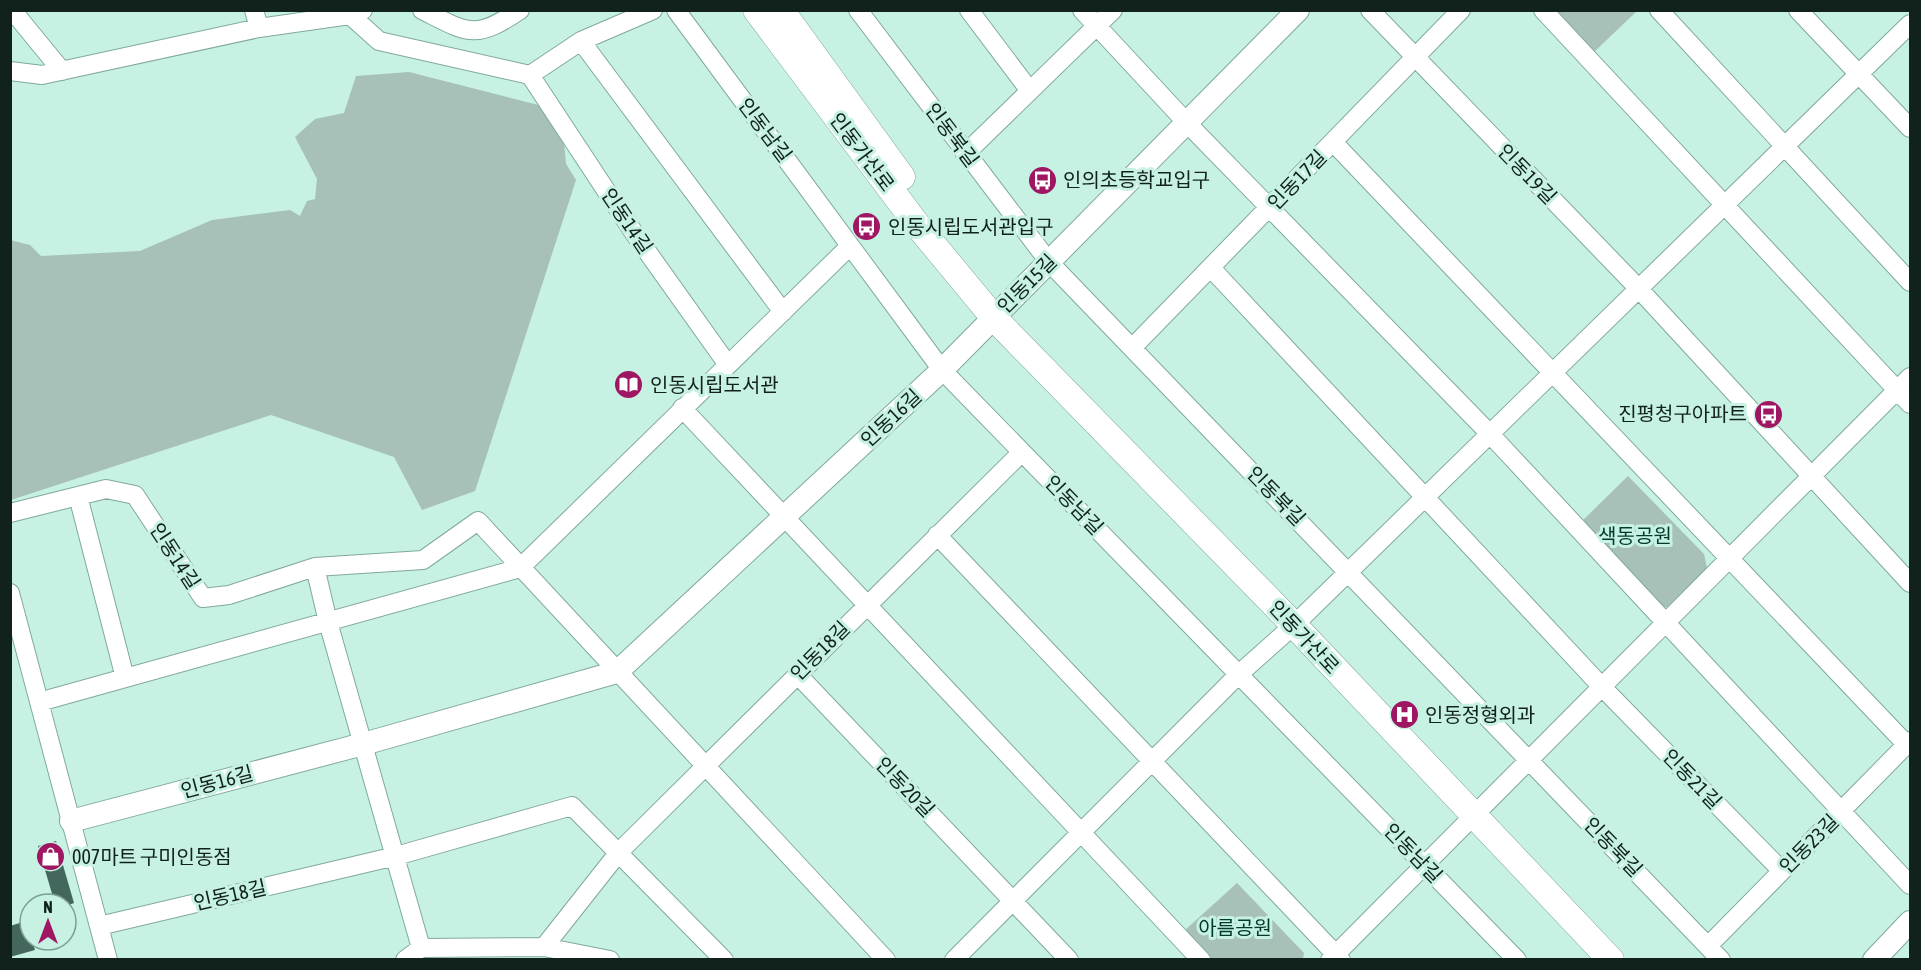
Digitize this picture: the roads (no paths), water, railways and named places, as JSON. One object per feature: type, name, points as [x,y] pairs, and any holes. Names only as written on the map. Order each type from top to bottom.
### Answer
[{"type":"main road","name":"인동가산로","points":[[756,10],[922,231],[994,318],[1294,625],[1611,960]]},
{"type":"main road","name":"인동가산로","points":[[781,10],[930,215],[994,318]]},
{"type":"street","points":[[12,10],[62,71]]},
{"type":"street","points":[[254,10],[259,28]]},
{"type":"street","points":[[422,10],[464,31],[480,32],[520,10]]},
{"type":"street","points":[[10,71],[42,75],[259,28],[356,13],[379,41],[530,75],[581,41],[653,10]]},
{"type":"street","name":"인동남길","points":[[676,10],[942,370],[1517,960]]},
{"type":"street","name":"인동북길","points":[[858,10],[1049,262],[1349,571],[1721,960]]},
{"type":"street","points":[[969,10],[1030,91]]},
{"type":"street","points":[[1082,10],[1096,28],[1187,123],[1271,206],[1490,434],[1911,885]]},
{"type":"street","points":[[965,154],[1113,10]]},
{"type":"street","name":"인동15길","points":[[994,318],[1298,10]]},
{"type":"street","points":[[1370,10],[1414,59]]},
{"type":"street","name":"인동17길","points":[[1132,348],[1461,10]]},
{"type":"street","points":[[1543,10],[1725,205],[1904,384],[1911,404]]},
{"type":"street","points":[[1659,10],[1911,282]]},
{"type":"street","points":[[1798,10],[1911,128]]},
{"type":"street","points":[[954,960],[1239,674],[1294,625],[1911,24]]},
{"type":"street","points":[[581,41],[783,312]]},
{"type":"street","name":"인동19길","points":[[1414,59],[1639,289],[1811,477]]},
{"type":"street","name":"인동14길","points":[[530,75],[634,233],[728,365]]},
{"type":"street","points":[[1333,142],[1730,559],[1909,743]]},
{"type":"street","points":[[39,702],[520,568],[850,246]]},
{"type":"street","points":[[1211,268],[1602,687]]},
{"type":"street","name":"인동16길","points":[[71,821],[363,744],[617,672],[942,370],[994,318]]},
{"type":"street","points":[[938,535],[1336,958],[1425,865],[1904,384]]},
{"type":"street","points":[[682,408],[1202,960]]},
{"type":"street","name":"인동18길","points":[[544,947],[619,852],[1022,452]]},
{"type":"street","points":[[1811,477],[1911,583]]},
{"type":"street","name":"인동14길","points":[[10,513],[106,489],[135,495],[202,598],[229,595],[315,567],[423,560],[478,520],[520,568]]},
{"type":"street","points":[[78,496],[125,678]]},
{"type":"street","points":[[315,567],[328,622],[422,948]]},
{"type":"street","points":[[520,568],[886,960]]},
{"type":"street","points":[[10,593],[108,960]]},
{"type":"street","name":"인동20길","points":[[797,674],[1069,960]]},
{"type":"street","name":"인동21길","points":[[1602,687],[1782,871]]},
{"type":"street","name":"인동23길","points":[[1708,946],[1909,743]]},
{"type":"street","name":"인동18길","points":[[99,926],[396,856],[572,806],[619,852]]},
{"type":"street","points":[[619,852],[724,960]]},
{"type":"street","points":[[1874,960],[1911,922]]},
{"type":"street","points":[[405,960],[422,948],[544,947],[610,960]]},
{"type":"place","name":"인의초등학교입구","points":[[1042,180]]},
{"type":"place","name":"인동시립도서관입구","points":[[867,227]]},
{"type":"place","name":"인동시립도서관","points":[[629,385]]},
{"type":"place","name":"진평청구아파트","points":[[1768,414]]},
{"type":"place","name":"인동정형외과","points":[[1404,715]]},
{"type":"place","name":"007마트 구미인동점","points":[[51,857]]},
{"type":"park label","name":"색동공원","points":[[1635,536]]},
{"type":"park label","name":"아름공원","points":[[1235,928]]}]
